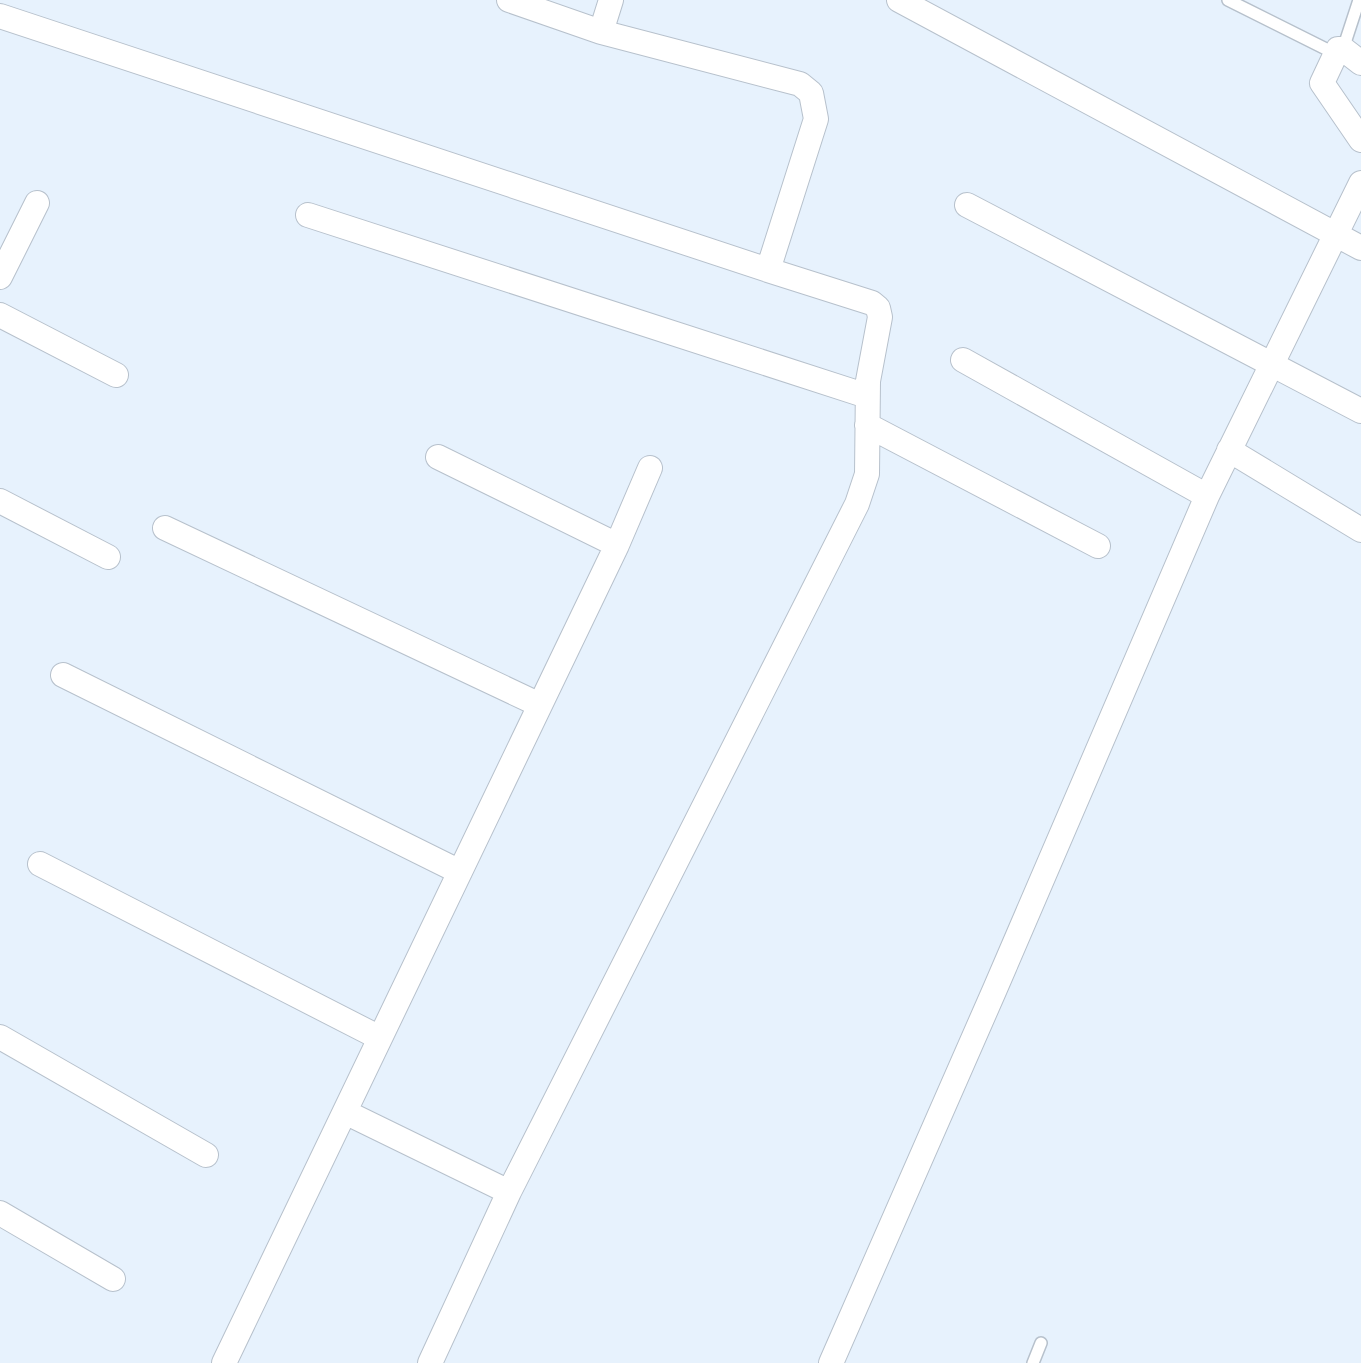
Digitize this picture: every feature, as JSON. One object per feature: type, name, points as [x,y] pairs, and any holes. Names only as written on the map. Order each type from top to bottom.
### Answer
[{"type":"street","points":[[509,0],[601,32],[800,84],[811,93],[816,119],[768,270]]},
{"type":"street","points":[[601,32],[612,0]]},
{"type":"street","points":[[899,0],[1361,248]]},
{"type":"street","points":[[0,16],[872,304],[878,308],[880,317],[867,396],[867,474],[857,504],[509,1192],[430,1363]]},
{"type":"street","points":[[1346,55],[1322,83],[1361,140]]},
{"type":"street","points":[[831,1363],[995,990],[1207,496],[1272,362],[1337,235],[1361,182]]},
{"type":"street","points":[[0,277],[37,203]]},
{"type":"street","points":[[967,205],[1272,362],[1361,410]]},
{"type":"street","points":[[308,215],[867,396]]},
{"type":"street","points":[[0,315],[116,376]]},
{"type":"street","points":[[963,360],[1207,496]]},
{"type":"street","points":[[867,426],[1098,546]]},
{"type":"street","points":[[1229,450],[1361,530]]},
{"type":"street","points":[[438,457],[617,545]]},
{"type":"street","points":[[224,1363],[617,545],[650,468]]},
{"type":"street","points":[[0,501],[108,556]]},
{"type":"street","points":[[165,528],[540,705]]},
{"type":"street","points":[[63,675],[460,872]]},
{"type":"street","points":[[40,864],[380,1038]]},
{"type":"street","points":[[0,1037],[206,1155]]},
{"type":"street","points":[[345,1112],[509,1192]]},
{"type":"street","points":[[0,1213],[113,1279]]},
{"type":"lane","points":[[1228,0],[1346,55],[1359,0]]},
{"type":"lane","points":[[1033,1363],[1041,1343]]}]
